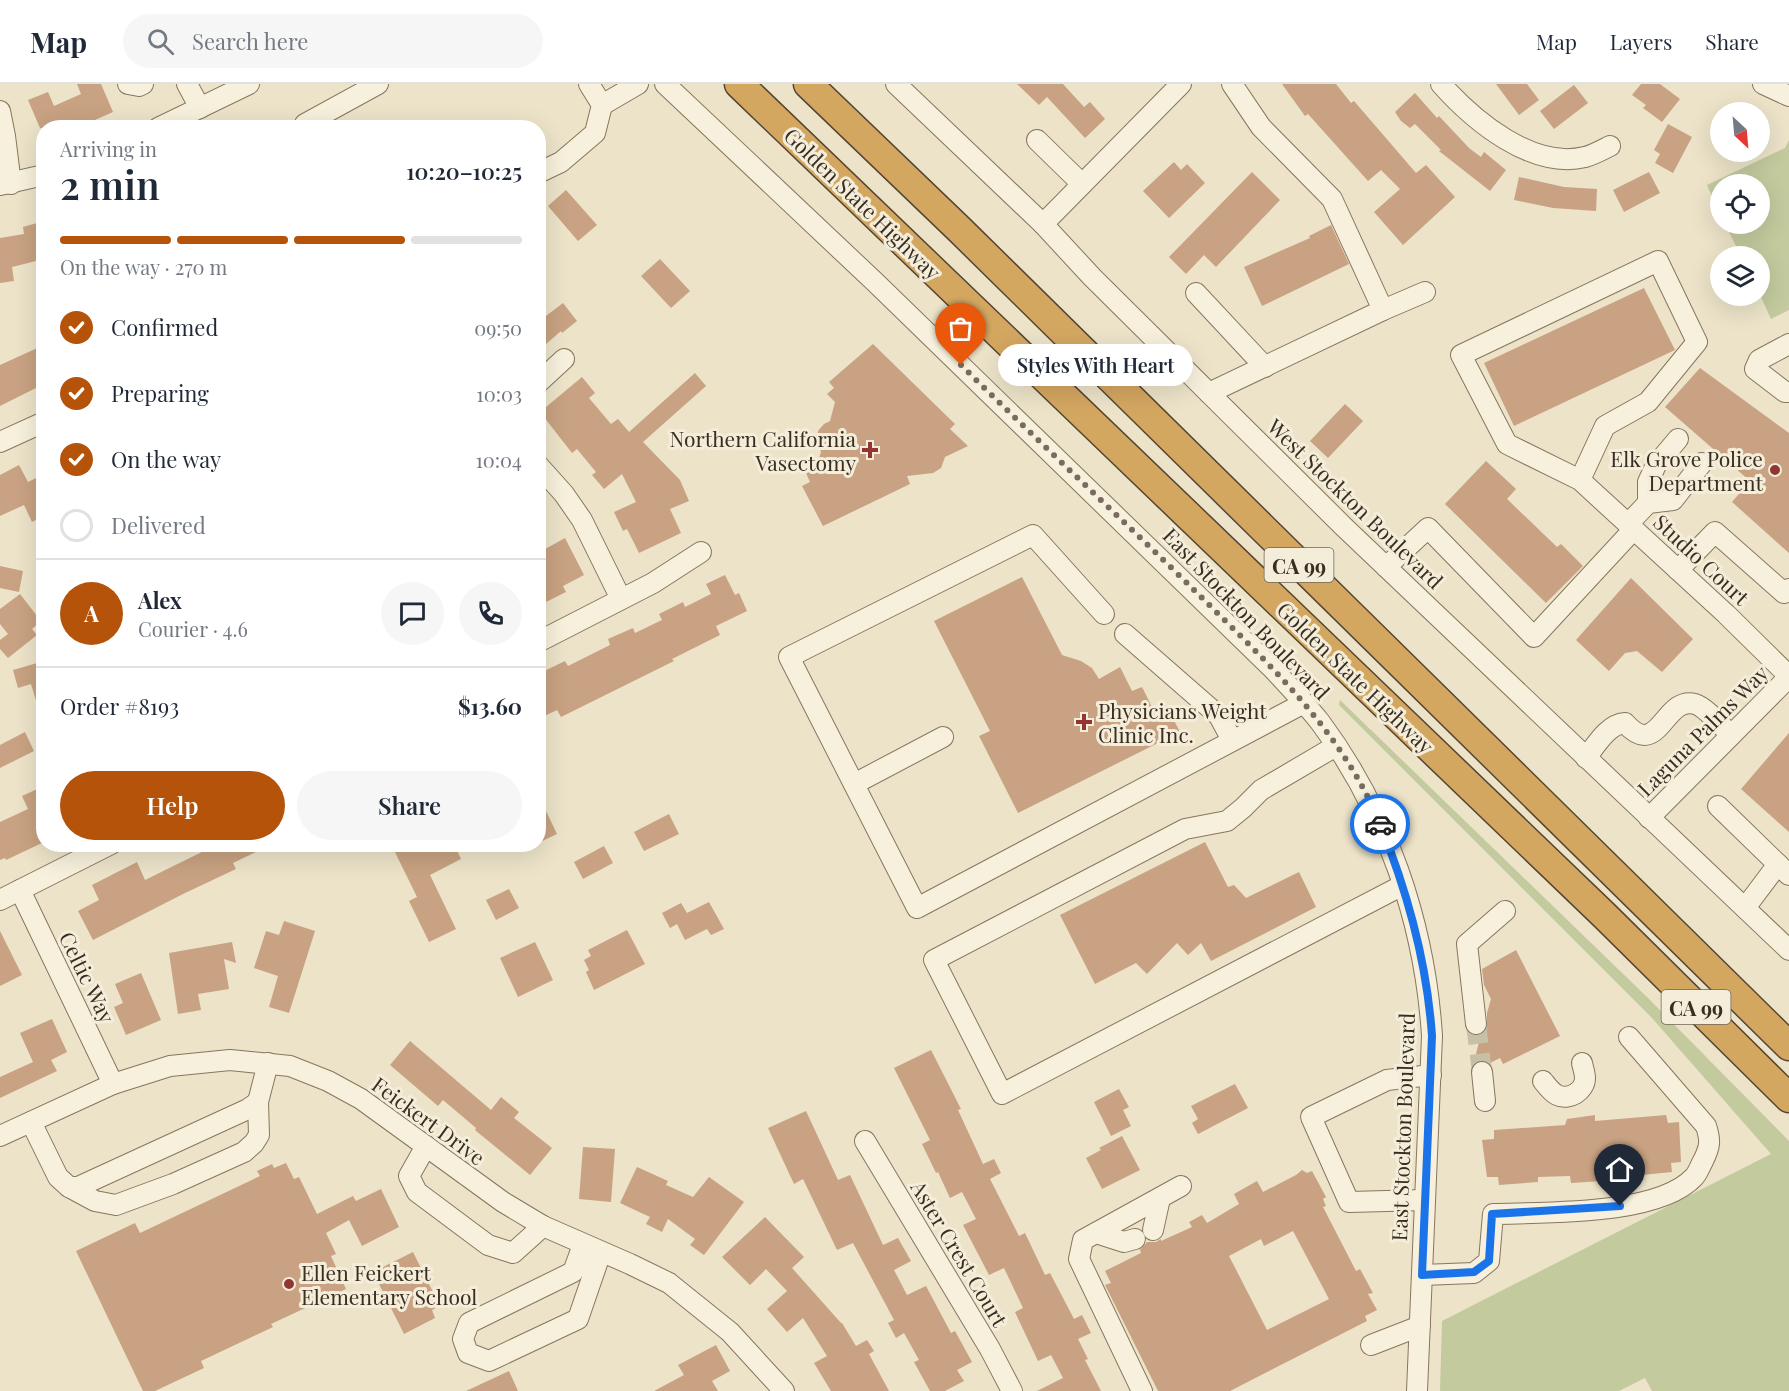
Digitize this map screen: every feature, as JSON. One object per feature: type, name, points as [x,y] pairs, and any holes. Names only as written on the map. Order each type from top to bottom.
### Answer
[{"type":"highway","name":"Golden State Highway","points":[[740,84],[1604,915],[1789,1098]]},
{"type":"highway","name":"Golden State Highway","points":[[807,84],[959,229],[1789,1046]]},
{"type":"street","points":[[128,84],[139,86],[143,84]]},
{"type":"street","points":[[187,84],[200,108]]},
{"type":"street","points":[[177,120],[249,84]]},
{"type":"street","points":[[312,120],[378,84]]},
{"type":"street","points":[[588,84],[602,105]]},
{"type":"street","points":[[546,169],[561,162],[595,133],[602,105],[638,84]]},
{"type":"street","name":"East Stockton Boulevard","points":[[665,84],[876,283],[1271,667],[1304,703],[1359,781],[1378,818],[1403,885],[1428,986],[1432,1036],[1431,1076],[1417,1391]]},
{"type":"street","name":"West Stockton Boulevard","points":[[896,84],[1043,224],[1092,277],[1386,567],[1789,950]]},
{"type":"street","points":[[1043,224],[1181,84]]},
{"type":"street","points":[[1232,84],[1262,127],[1332,199],[1383,310]]},
{"type":"street","points":[[1441,84],[1493,132],[1543,156],[1566,159],[1585,157],[1610,146]]},
{"type":"street","points":[[1763,84],[1789,96]]},
{"type":"street","points":[[0,111],[5,136],[6,184],[36,177]]},
{"type":"street","points":[[1037,140],[1082,184]]},
{"type":"street","name":"Studio Court","points":[[1580,480],[1605,426],[1648,402],[1697,342],[1658,261],[1461,355],[1508,444],[1580,480],[1789,676]]},
{"type":"street","points":[[1209,393],[1425,292]]},
{"type":"street","points":[[1196,293],[1265,367]]},
{"type":"street","points":[[1789,344],[1759,360],[1755,369],[1785,392],[1789,392]]},
{"type":"street","points":[[546,376],[564,359]]},
{"type":"street","points":[[0,442],[36,426]]},
{"type":"street","points":[[1386,567],[1428,528],[1534,637],[1631,527],[1648,503],[1648,482],[1656,465],[1678,439]]},
{"type":"street","points":[[1648,503],[1673,500],[1702,463]]},
{"type":"street","points":[[546,474],[564,494],[582,520],[621,599]]},
{"type":"street","points":[[1678,570],[1715,532],[1784,593],[1789,589]]},
{"type":"street","points":[[1104,614],[1033,536],[789,657],[917,908],[1304,703]]},
{"type":"street","points":[[546,638],[653,583],[701,552]]},
{"type":"street","points":[[1125,634],[1220,716],[1232,741]]},
{"type":"street","name":"Laguna Palms Way","points":[[1649,818],[1789,676]]},
{"type":"street","points":[[1586,758],[1611,727],[1625,723],[1641,736],[1648,735],[1673,711],[1682,705],[1692,703],[1699,705],[1731,735]]},
{"type":"street","points":[[854,784],[943,738]]},
{"type":"street","points":[[1336,746],[1261,790],[1227,821],[1185,829],[934,960],[1002,1094],[1403,885]]},
{"type":"street","points":[[1718,806],[1784,869],[1744,908]]},
{"type":"street","points":[[0,900],[95,852]]},
{"type":"street","name":"Celtic Way","points":[[20,890],[113,1084]]},
{"type":"street","points":[[1476,1024],[1467,944],[1505,911]]},
{"type":"street","points":[[1422,1275],[1474,1272],[1489,1261],[1492,1214],[1583,1210],[1639,1204],[1664,1196],[1684,1186],[1695,1176],[1711,1140],[1706,1126],[1629,1037]]},
{"type":"street","name":"Feickert Drive","points":[[0,1136],[113,1084],[170,1066],[230,1060],[290,1066],[333,1084],[361,1099],[503,1202],[543,1226],[592,1249],[630,1263],[669,1283],[730,1332],[782,1390]]},
{"type":"street","points":[[31,1122],[58,1177],[69,1187],[95,1201],[116,1204],[173,1184],[244,1152],[254,1143],[259,1135],[258,1102],[268,1063]]},
{"type":"street","points":[[1543,1081],[1556,1095],[1563,1097],[1575,1094],[1582,1088],[1585,1079],[1582,1063]]},
{"type":"street","points":[[1482,1072],[1485,1101]]},
{"type":"street","points":[[1425,1200],[1349,1202],[1311,1117],[1387,1080],[1431,1076]]},
{"type":"street","points":[[69,1187],[78,1187],[248,1109],[258,1102]]},
{"type":"street","name":"Aster Crest Court","points":[[865,1141],[984,1339],[1012,1391]]},
{"type":"street","points":[[426,1146],[409,1176],[417,1192],[488,1245],[513,1253],[543,1226]]},
{"type":"street","points":[[1142,1391],[1079,1259],[1083,1240],[1181,1186]]},
{"type":"street","points":[[1153,1230],[1160,1198]]},
{"type":"street","points":[[1096,1233],[1124,1242],[1135,1239]]},
{"type":"street","points":[[592,1249],[578,1319],[489,1361],[468,1353],[463,1339],[469,1323],[573,1272],[592,1249]]},
{"type":"street","points":[[1371,1345],[1420,1326]]},
{"type":"green space","points":[[1789,140],[1789,310],[1771,319],[1765,306],[1770,306],[1770,246],[1736,246],[1730,234],[1770,234],[1770,174],[1730,174],[1755,162],[1770,162],[1770,155],[1785,148]]},
{"type":"green space","points":[[1340,700],[1647,997],[1789,1141],[1789,1391],[1652,1391],[1645,1378],[1619,1391],[1440,1391],[1442,1321],[1771,1154],[1652,1018],[1339,705]]},
{"type":"building","points":[[77,84],[101,84],[113,112],[95,120],[37,120],[28,100],[48,92],[54,106],[81,94]]},
{"type":"building","points":[[1017,84],[1063,84],[1084,107],[1090,102],[1105,119],[1085,138],[1047,97],[1039,105]]},
{"type":"building","points":[[1282,84],[1336,84],[1351,103],[1354,101],[1416,173],[1426,165],[1455,197],[1403,245],[1374,212],[1400,189],[1381,170],[1368,181],[1308,114],[1305,116]]},
{"type":"building","points":[[1496,84],[1527,84],[1539,100],[1519,115]]},
{"type":"building","points":[[1641,84],[1660,84],[1680,99],[1662,122],[1643,108],[1646,105],[1632,95]]},
{"type":"building","points":[[1574,85],[1588,103],[1554,129],[1540,111]]},
{"type":"building","points":[[1415,93],[1437,118],[1439,116],[1469,148],[1481,157],[1484,152],[1506,170],[1490,191],[1439,151],[1441,150],[1415,124],[1410,128],[1401,121],[1395,112]]},
{"type":"building","points":[[1668,124],[1692,137],[1673,173],[1655,163],[1660,154],[1654,150]]},
{"type":"building","points":[[1174,162],[1181,170],[1187,164],[1205,183],[1169,218],[1143,191]]},
{"type":"building","points":[[1252,172],[1280,200],[1216,267],[1204,255],[1186,274],[1169,257]]},
{"type":"building","points":[[1649,172],[1660,193],[1624,212],[1613,190]]},
{"type":"building","points":[[1519,177],[1564,187],[1597,189],[1596,211],[1553,208],[1514,200]]},
{"type":"building","points":[[566,190],[597,225],[578,241],[548,206]]},
{"type":"building","points":[[36,223],[36,261],[12,267],[14,281],[0,283],[0,238],[24,234],[23,227]]},
{"type":"building","points":[[1331,225],[1349,264],[1262,306],[1244,267],[1310,238],[1309,236]]},
{"type":"building","points":[[660,259],[690,291],[671,308],[641,276]]},
{"type":"building","points":[[1644,288],[1675,350],[1514,426],[1484,363]]},
{"type":"building","points":[[563,303],[577,321],[546,344],[546,316]]},
{"type":"building","points":[[873,344],[955,424],[950,429],[968,446],[945,457],[941,468],[933,473],[907,476],[910,484],[823,526],[802,486],[810,482],[806,473],[816,468],[821,452],[817,440],[818,431],[830,421],[835,402],[827,394],[834,388],[829,382]]},
{"type":"building","points":[[36,349],[36,388],[0,406],[0,365]]},
{"type":"building","points":[[1700,368],[1789,433],[1789,553],[1732,502],[1750,481],[1665,407]]},
{"type":"building","points":[[695,373],[706,386],[643,442],[680,480],[689,501],[670,509],[681,533],[639,553],[627,529],[623,531],[614,512],[636,502],[622,474],[604,489],[592,475],[596,472],[577,449],[572,453],[546,420],[546,407],[582,377],[595,393],[589,398],[611,424],[618,419],[629,432]]},
{"type":"building","points":[[1345,404],[1363,421],[1328,458],[1310,441]]},
{"type":"building","points":[[1486,461],[1516,489],[1507,499],[1557,547],[1561,544],[1583,566],[1546,603],[1445,504]]},
{"type":"building","points":[[19,465],[28,482],[36,478],[36,520],[32,522],[24,505],[0,516],[0,475]]},
{"type":"building","points":[[565,538],[584,575],[563,586],[566,592],[546,602],[546,549]]},
{"type":"building","points":[[0,566],[23,571],[19,592],[0,588]]},
{"type":"building","points":[[725,575],[735,595],[739,593],[747,611],[716,626],[720,635],[672,659],[674,661],[561,717],[557,710],[546,715],[546,670],[565,661],[568,666],[610,645],[608,639],[633,628],[635,633],[662,620],[659,614],[683,602],[685,607],[711,594],[706,584]]},
{"type":"building","points":[[1022,577],[1062,655],[1081,661],[1092,668],[1099,679],[1120,667],[1132,691],[1142,687],[1154,711],[1166,705],[1180,732],[1018,813],[979,736],[990,731],[934,621]]},
{"type":"building","points":[[1631,578],[1693,639],[1662,672],[1637,651],[1625,653],[1609,671],[1576,640]]},
{"type":"building","points":[[20,594],[36,615],[36,625],[32,629],[36,636],[8,658],[0,649],[0,640],[8,634],[0,624],[0,609]]},
{"type":"building","points":[[36,663],[36,701],[31,684],[18,688],[13,670]]},
{"type":"building","points":[[25,732],[34,751],[0,768],[0,745]]},
{"type":"building","points":[[1789,733],[1789,832],[1741,789]]},
{"type":"building","points":[[36,790],[36,846],[6,860],[5,858],[0,860],[0,822],[28,809],[22,796]]},
{"type":"building","points":[[546,811],[557,834],[546,839]]},
{"type":"building","points":[[669,814],[679,834],[644,851],[634,832]]},
{"type":"building","points":[[1205,842],[1228,887],[1234,885],[1246,898],[1299,872],[1316,907],[1211,961],[1201,943],[1188,955],[1177,943],[1147,974],[1136,963],[1095,984],[1060,915]]},
{"type":"building","points":[[604,846],[613,863],[583,879],[574,862]]},
{"type":"building","points":[[202,852],[256,852],[233,863],[236,869],[93,940],[78,911],[99,900],[92,885],[137,862],[145,880]]},
{"type":"building","points":[[395,852],[458,852],[461,859],[430,875],[456,929],[429,942],[409,901],[417,897]]},
{"type":"building","points":[[509,889],[519,908],[496,920],[486,900]]},
{"type":"building","points":[[709,902],[724,929],[711,935],[707,929],[685,940],[677,924],[670,928],[662,913],[681,903],[687,913]]},
{"type":"building","points":[[284,921],[315,931],[289,1013],[269,1007],[278,976],[254,968],[266,931],[279,935]]},
{"type":"building","points":[[627,930],[645,964],[594,990],[586,972],[589,970],[584,960],[591,956],[588,950]]},
{"type":"building","points":[[0,931],[22,975],[0,986]]},
{"type":"building","points":[[232,942],[236,963],[224,959],[229,989],[198,994],[201,1010],[178,1014],[169,953]]},
{"type":"building","points":[[535,942],[553,980],[518,997],[500,958]]},
{"type":"building","points":[[1516,950],[1560,1036],[1503,1064],[1500,1058],[1490,1063],[1475,1058],[1481,1034],[1487,1028],[1487,1013],[1491,999],[1484,985],[1482,969]]},
{"type":"building","points":[[141,973],[161,1020],[126,1035],[114,1007],[123,1003],[115,984]]},
{"type":"building","points":[[52,1019],[67,1052],[51,1060],[57,1071],[0,1098],[0,1077],[33,1062],[20,1033]]},
{"type":"building","points":[[410,1041],[491,1110],[501,1097],[519,1112],[514,1118],[552,1148],[530,1175],[475,1130],[476,1128],[443,1100],[438,1106],[390,1065]]},
{"type":"building","points":[[931,1050],[961,1109],[958,1110],[983,1164],[994,1159],[1001,1173],[990,1179],[1019,1236],[1025,1233],[1045,1275],[1050,1273],[1074,1319],[1082,1315],[1091,1333],[1078,1339],[1088,1359],[1085,1360],[1101,1391],[1037,1391],[1063,1378],[1051,1355],[1038,1361],[1015,1312],[1023,1308],[1004,1268],[989,1275],[963,1225],[976,1219],[962,1192],[950,1198],[938,1172],[936,1173],[922,1144],[930,1140],[894,1068]]},
{"type":"building","points":[[1235,1084],[1248,1108],[1198,1134],[1192,1123],[1198,1119],[1191,1106]]},
{"type":"building","points":[[1119,1089],[1129,1107],[1123,1110],[1131,1126],[1111,1136],[1094,1102]]},
{"type":"building","points":[[806,1111],[838,1180],[850,1175],[883,1245],[898,1238],[911,1261],[894,1270],[907,1295],[926,1286],[951,1333],[955,1331],[972,1362],[957,1370],[964,1381],[945,1391],[930,1391],[914,1362],[919,1360],[904,1333],[896,1338],[888,1323],[894,1320],[853,1243],[837,1250],[803,1179],[794,1184],[768,1128]]},
{"type":"building","points":[[1595,1115],[1595,1121],[1666,1115],[1668,1123],[1679,1122],[1681,1162],[1671,1163],[1672,1172],[1642,1175],[1642,1170],[1601,1177],[1602,1181],[1571,1183],[1570,1176],[1538,1177],[1538,1182],[1499,1185],[1498,1177],[1487,1177],[1482,1140],[1494,1139],[1494,1130],[1565,1125],[1567,1119]]},
{"type":"building","points":[[1122,1136],[1140,1170],[1102,1189],[1086,1158]]},
{"type":"building","points":[[583,1147],[615,1149],[611,1202],[579,1199]]},
{"type":"building","points":[[286,1163],[294,1179],[299,1177],[317,1214],[353,1196],[356,1201],[381,1189],[399,1227],[362,1246],[349,1220],[326,1233],[336,1254],[331,1256],[346,1289],[271,1324],[273,1327],[201,1361],[204,1368],[155,1391],[143,1391],[76,1251],[135,1223],[140,1233],[260,1176],[257,1171],[272,1164],[274,1168]]},
{"type":"building","points":[[637,1167],[668,1181],[666,1185],[693,1197],[709,1177],[744,1202],[704,1255],[690,1245],[695,1239],[668,1219],[662,1232],[646,1224],[650,1217],[620,1203]]},
{"type":"building","points":[[1302,1170],[1307,1173],[1312,1171],[1326,1197],[1323,1199],[1326,1206],[1323,1207],[1356,1271],[1360,1269],[1373,1293],[1368,1294],[1377,1310],[1365,1316],[1367,1321],[1230,1391],[1158,1391],[1105,1285],[1111,1283],[1105,1271],[1141,1253],[1140,1250],[1147,1242],[1156,1242],[1161,1239],[1161,1241],[1192,1227],[1189,1222],[1202,1215],[1207,1223],[1239,1204],[1234,1194],[1257,1181],[1263,1192]],"holes":[[[1293,1231],[1329,1299],[1267,1330],[1229,1256],[1261,1239],[1264,1246]]]},
{"type":"building","points":[[765,1217],[804,1257],[792,1268],[842,1323],[856,1346],[867,1340],[874,1351],[869,1354],[889,1391],[831,1391],[814,1363],[827,1356],[803,1318],[787,1332],[767,1309],[787,1291],[766,1269],[750,1285],[722,1257]]},
{"type":"building","points":[[413,1252],[440,1306],[432,1310],[435,1318],[404,1334],[373,1272]]},
{"type":"building","points":[[716,1345],[730,1371],[712,1381],[718,1391],[654,1391],[684,1375],[678,1365]]},
{"type":"building","points":[[509,1371],[518,1391],[466,1391]]},
{"type":"tunnel","points":[[1476,1024],[1482,1072]]},
{"type":"way so far","points":[[961,365],[1170,567],[1304,703],[1359,781],[1380,824]]},
{"type":"place","name":"Styles With Heart","points":[[961,365]]},
{"type":"place","name":"Northern California Vasectomy","points":[[870,450]]},
{"type":"place","name":"Elk Grove Police Department","points":[[1775,470]]},
{"type":"place","name":"Physicians Weight Clinic Inc.","points":[[1084,722]]},
{"type":"place","name":"Ellen Feickert Elementary School","points":[[289,1284]]},
{"type":"route","points":[[1380,824],[1391,850],[1412,917],[1421,951],[1431,1010],[1430,1102],[1422,1275],[1474,1272],[1489,1261],[1492,1214],[1620,1206]]}]
